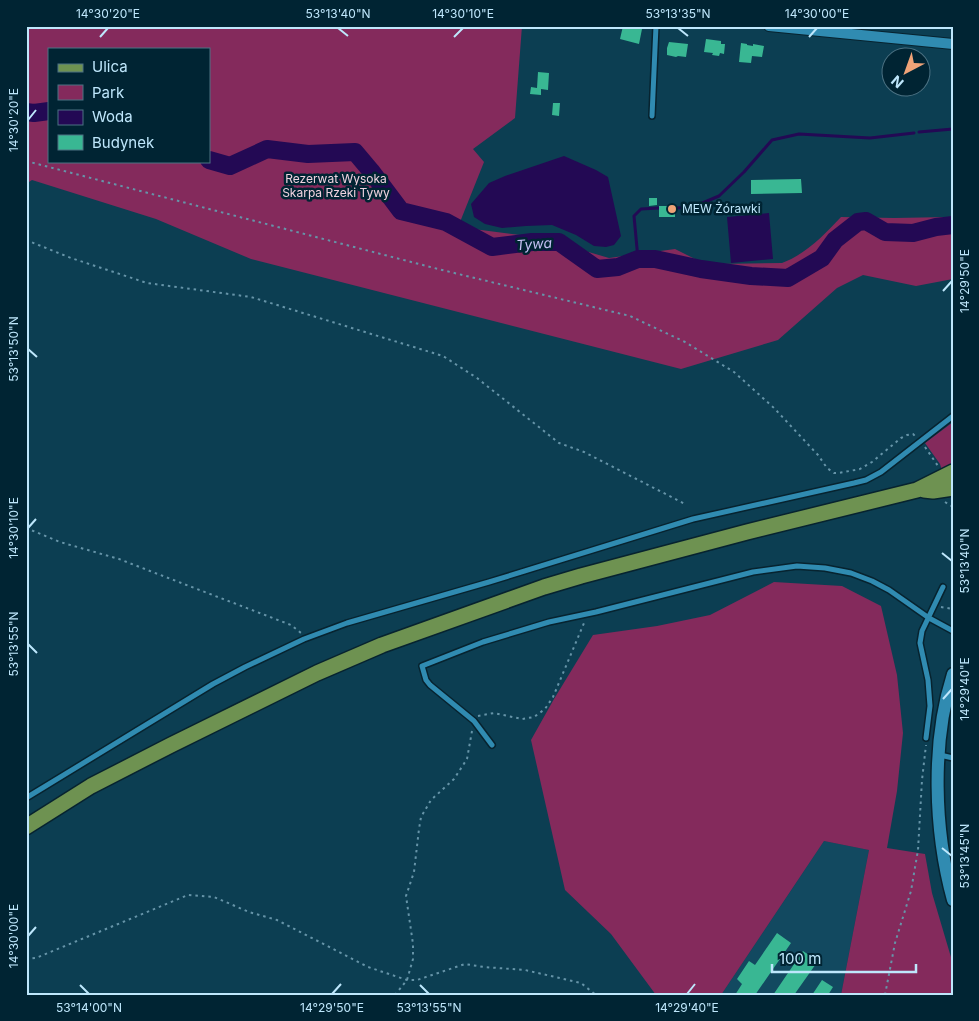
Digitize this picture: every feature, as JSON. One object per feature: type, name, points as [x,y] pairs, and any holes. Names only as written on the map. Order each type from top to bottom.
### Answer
[{"type":"main road","points":[[26,827],[91,786],[171,745],[316,673],[382,645],[581,576],[917,490],[953,472]]},
{"type":"main road","points":[[917,490],[933,491],[953,488]]},
{"type":"street","points":[[769,26],[864,31],[953,44]]},
{"type":"street","points":[[953,674],[941,732],[937,804],[942,854],[953,900]]},
{"type":"lane","points":[[652,116],[656,26]]},
{"type":"lane","points":[[26,798],[213,684],[304,639],[347,623],[489,582],[693,519],[866,480],[881,472],[953,416]]},
{"type":"lane","points":[[492,745],[474,721],[430,686],[422,666],[483,642],[549,622],[588,614],[753,572],[797,566],[825,568],[872,581],[889,590],[928,618],[953,630]]},
{"type":"lane","points":[[926,738],[930,706],[928,680],[920,643],[922,631],[943,587]]},
{"type":"lane","points":[[939,755],[953,758]]},
{"type":"path","points":[[26,161],[438,269],[630,316],[685,342],[734,372],[774,408],[823,462]]},
{"type":"path","points":[[26,240],[71,258],[147,283],[251,297],[443,356],[477,378],[559,442],[584,452],[685,504]]},
{"type":"path","points":[[26,528],[60,542],[119,559],[291,626],[300,632],[304,639]]},
{"type":"path","points":[[934,605],[953,609]]},
{"type":"path","points":[[395,995],[407,980],[413,959],[413,944],[406,896],[414,872],[421,817],[431,800],[454,779],[467,759],[474,721],[478,716],[494,713],[522,719],[534,716],[545,709],[553,697],[588,614]]},
{"type":"path","points":[[885,995],[895,943],[911,891],[918,850],[926,738]]},
{"type":"path","points":[[26,959],[36,958],[188,895],[214,897],[249,912],[277,920],[368,967],[407,980],[417,980],[464,964],[526,970],[581,983],[596,995]]},
{"type":"shaded area","points":[[824,841],[869,850],[841,995],[721,995]]},
{"type":"green space","name":"Rezerwat Wysoka Skarpa Rzeki Tywy","points":[[26,26],[522,26],[515,118],[473,149],[484,162],[458,227],[551,239],[558,243],[609,258],[675,249],[701,262],[718,264],[782,263],[806,250],[821,238],[841,217],[949,217],[953,222],[953,279],[916,286],[863,275],[837,288],[778,340],[681,369],[251,259],[156,219],[32,180],[26,184]]},
{"type":"green space","points":[[953,422],[953,461],[943,474],[940,464],[925,443]]},
{"type":"green space","points":[[774,582],[842,586],[881,606],[897,675],[903,733],[897,791],[887,848],[925,854],[932,893],[953,964],[953,995],[841,995],[869,850],[824,841],[721,995],[656,995],[611,934],[565,890],[531,740],[593,635],[657,626],[710,615]]},
{"type":"water","points":[[564,156],[608,177],[621,236],[614,245],[606,247],[594,246],[576,235],[552,225],[502,228],[485,224],[474,217],[471,204],[489,183]]},
{"type":"water","points":[[769,213],[773,259],[731,263],[727,217]]},
{"type":"building","points":[[623,26],[642,29],[639,44],[620,39]]},
{"type":"building","points":[[706,39],[721,41],[721,44],[725,44],[724,54],[720,53],[719,56],[704,52]]},
{"type":"building","points":[[669,42],[688,44],[686,57],[667,55]]},
{"type":"building","points":[[741,43],[764,46],[762,57],[752,56],[751,63],[739,62]]},
{"type":"building","points":[[538,72],[549,73],[548,90],[541,89],[541,95],[530,94],[531,87],[537,88]]},
{"type":"building","points":[[553,103],[560,103],[559,116],[552,115]]},
{"type":"building","points":[[801,179],[802,193],[751,194],[751,180]]},
{"type":"building","points":[[649,198],[657,198],[657,205],[649,206]]},
{"type":"building","points":[[659,206],[675,206],[675,217],[659,217]]},
{"type":"building","points":[[777,933],[791,943],[755,995],[735,995],[742,984],[737,979],[749,961],[755,965]]},
{"type":"building","points":[[803,951],[818,961],[794,995],[773,995]]},
{"type":"building","points":[[822,980],[833,987],[828,995],[812,995]]},
{"type":"waterway","name":"Tywa","points":[[26,112],[48,111]]},
{"type":"waterway","points":[[919,132],[953,129]]},
{"type":"waterway","points":[[676,208],[693,207],[719,196],[744,172],[772,140],[799,134],[870,138],[914,133]]},
{"type":"waterway","name":"Tywa","points":[[210,160],[230,166],[267,149],[308,154],[355,152],[401,211],[446,222],[492,247],[532,242],[559,242],[597,269],[618,267],[638,259],[655,259],[701,269],[751,276],[788,278],[822,258],[835,240],[858,222],[866,221],[885,232],[913,233],[953,225]]},
{"type":"waterway","points":[[638,259],[634,216],[641,209],[659,208]]},
{"type":"place","name":"MEW Żórawki","points":[[672,209]]}]
